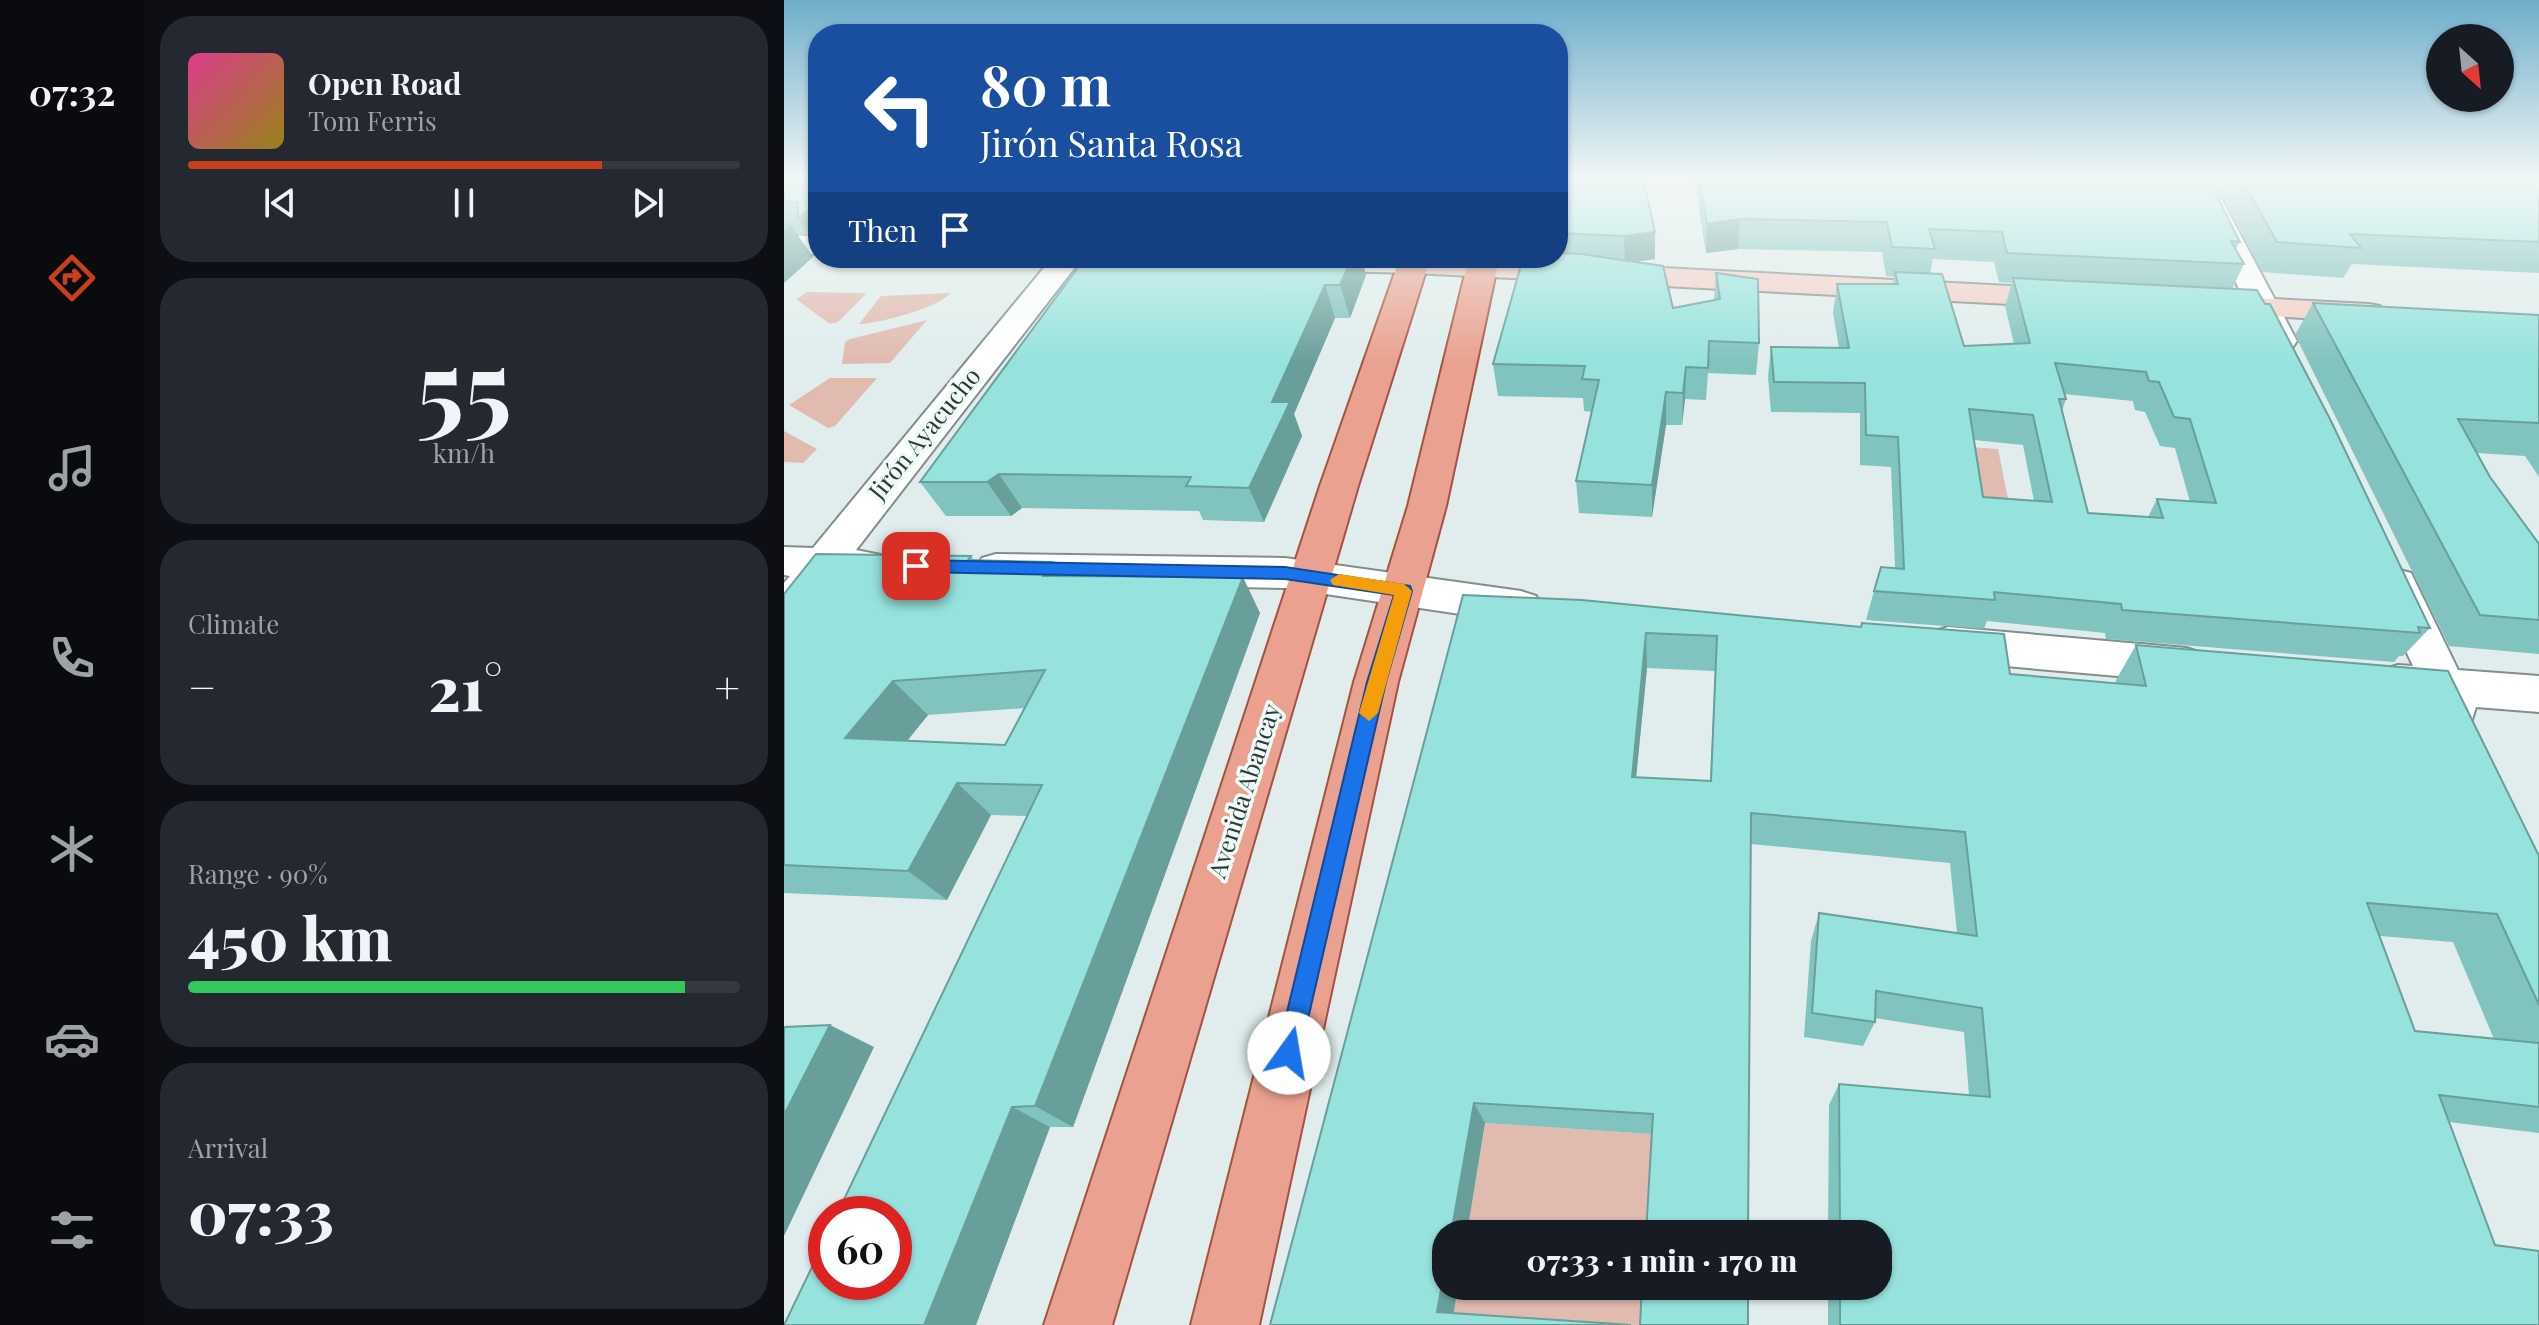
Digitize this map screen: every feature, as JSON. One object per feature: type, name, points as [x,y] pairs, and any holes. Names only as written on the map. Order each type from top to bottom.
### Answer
[{"type":"main road","name":"Avenida Abancay","points":[[1078,1325],[1412,268]]},
{"type":"main road","points":[[1225,1325],[1373,695],[1404,591],[1482,268]]},
{"type":"street","points":[[2229,240],[2296,373]]},
{"type":"street","points":[[784,244],[808,245]]},
{"type":"street","points":[[1568,267],[2099,299]]},
{"type":"street","name":"Jirón Ayacucho","points":[[784,612],[804,563],[1058,268]]},
{"type":"street","points":[[2178,303],[2400,315]]},
{"type":"street","points":[[2384,559],[2473,751]]},
{"type":"street","points":[[804,563],[902,565]]},
{"type":"street","points":[[966,567],[1312,576],[1566,614]]},
{"type":"street","points":[[1907,640],[2228,668]]},
{"type":"street","points":[[2355,679],[2539,694]]},
{"type":"shaded area","points":[[807,292],[866,294],[838,322],[830,324],[796,299]]},
{"type":"shaded area","points":[[950,293],[922,309],[859,324],[881,296]]},
{"type":"shaded area","points":[[927,320],[890,363],[842,364],[845,342],[850,339]]},
{"type":"shaded area","points":[[830,378],[877,378],[835,426],[828,428],[789,405]]},
{"type":"shaded area","points":[[784,431],[817,449],[803,463],[784,462]]},
{"type":"shaded area","points":[[1969,447],[1998,449],[2009,504],[1978,502]]},
{"type":"shaded area","points":[[1485,1123],[1654,1134],[1649,1220],[1469,1220]]},
{"type":"shaded area","points":[[1456,1300],[1643,1300],[1642,1325],[1452,1321]]},
{"type":"building","points":[[1891,240],[1932,240],[1935,249],[1892,247]]},
{"type":"building","points":[[2004,240],[2239,240],[2240,242],[2231,241],[2244,264],[2007,253]]},
{"type":"building","points":[[2276,240],[2355,240],[2361,248]]},
{"type":"building","points":[[2488,240],[2539,240],[2539,242]]},
{"type":"building","points":[[1568,253],[1663,266],[1673,308],[1720,299],[1716,273],[1758,279],[1759,343],[1709,341],[1708,368],[1686,367],[1683,393],[1666,392],[1652,485],[1576,481],[1599,380],[1582,379],[1585,366],[1493,364],[1520,268],[1568,268]]},
{"type":"building","points":[[1078,268],[1348,268],[1340,285],[1325,285],[1272,402],[1290,402],[1249,488],[1186,486],[1191,477],[999,474],[987,482],[920,482]]},
{"type":"building","points":[[1895,272],[1942,274],[1964,346],[2030,343],[2013,278],[2257,290],[2265,304],[2270,304],[2330,419],[2430,628],[2418,627],[2420,633],[2122,610],[2121,604],[1994,592],[1995,600],[1874,591],[1881,567],[1904,569],[1898,437],[1866,435],[1865,383],[1774,382],[1771,347],[1849,348],[1837,284],[1898,284]],"holes":[[[2055,363],[2146,372],[2149,381],[2159,382],[2174,417],[2190,419],[2216,503],[2157,499],[2163,518],[2088,513],[2059,399],[2066,399]],[[1969,409],[2033,415],[2052,502],[1983,497]]]},
{"type":"building","points":[[2313,303],[2539,315],[2539,423],[2458,419],[2490,477],[2539,544],[2539,620],[2480,615]]},
{"type":"building","points":[[816,554],[971,556],[968,560],[1052,562],[1043,576],[1243,577],[1035,1106],[1012,1107],[924,1325],[784,1325],[808,1275],[808,1300],[912,1300],[912,1196],[846,1196],[1042,785],[957,783],[908,871],[784,865],[784,594]],"holes":[[[1045,670],[1005,745],[845,738],[893,681]]]},
{"type":"building","points":[[1463,595],[1582,600],[1861,627],[1862,623],[2004,634],[2010,674],[2146,686],[2136,645],[2448,671],[2539,856],[2539,1005],[2497,914],[2367,903],[2415,1031],[2539,1043],[2539,1107],[2439,1095],[2495,1245],[2539,1251],[2539,1325],[1840,1325],[1840,1300],[1892,1300],[1892,1220],[1840,1220],[1839,1084],[1990,1097],[1982,1008],[1876,991],[1875,1022],[1812,1013],[1819,913],[1977,936],[1965,832],[1751,813],[1748,1220],[1647,1220],[1653,1114],[1474,1103],[1453,1220],[1432,1220],[1432,1300],[1439,1300],[1437,1312],[1631,1325],[1270,1325]],"holes":[[[1646,633],[1717,636],[1711,781],[1632,777]]]},
{"type":"building","points":[[830,1025],[784,1115],[784,1027]]},
{"type":"building","points":[[1641,1300],[1748,1300],[1748,1325],[1640,1325]]},
{"type":"slow traffic","points":[[1339,580],[1404,591],[1369,713]]},
{"type":"route","points":[[916,566],[1285,573],[1404,591],[1376,682],[1289,1053]]}]
